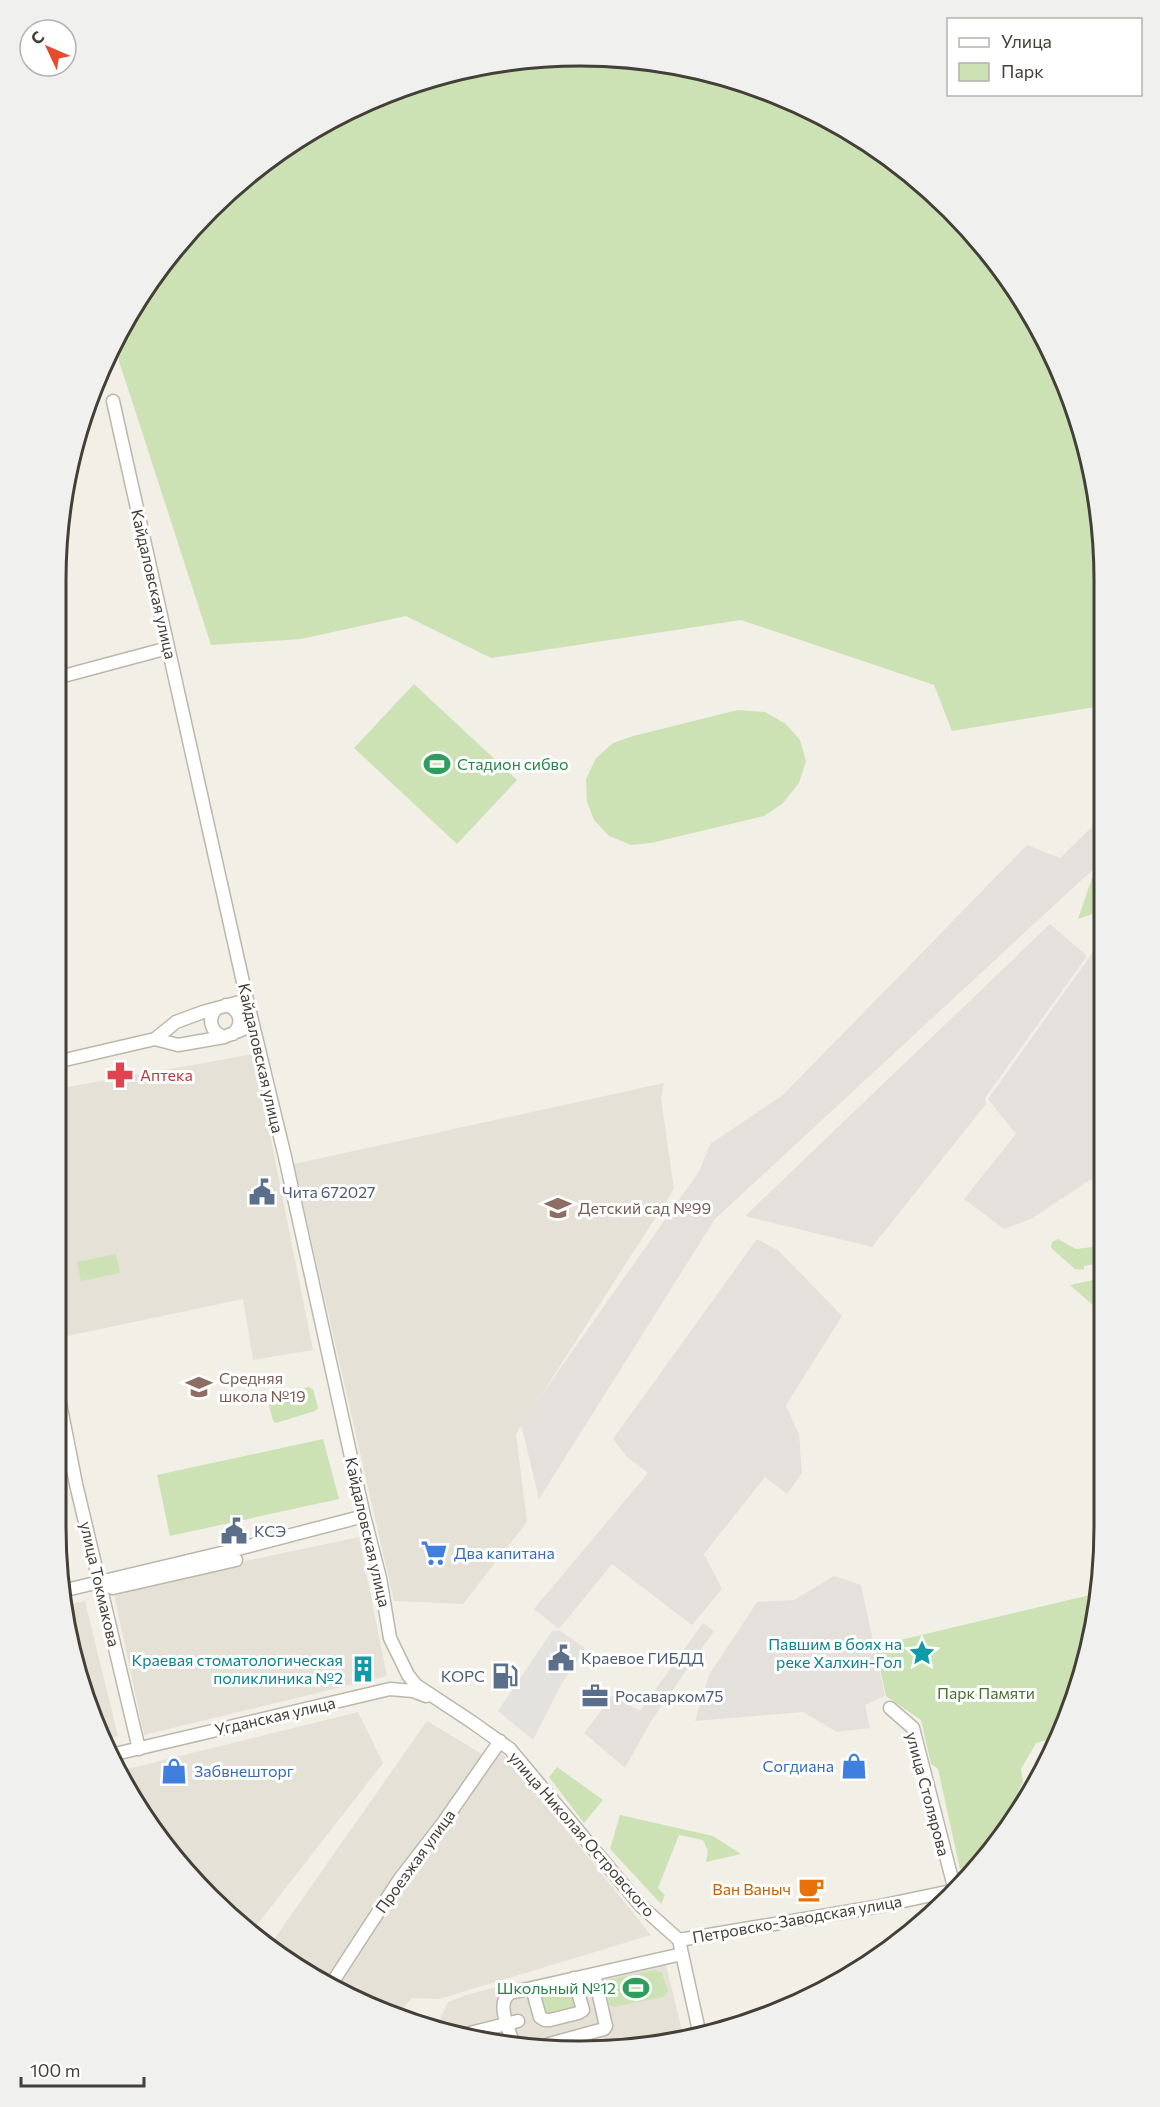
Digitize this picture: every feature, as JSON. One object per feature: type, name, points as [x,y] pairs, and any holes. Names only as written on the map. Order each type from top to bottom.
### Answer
[{"type":"street","name":"Кайдаловская улица","points":[[113,401],[364,1516],[380,1578],[390,1638],[408,1675],[416,1685],[436,1699]]},
{"type":"street","points":[[66,675],[168,648]]},
{"type":"street","points":[[66,1060],[155,1039],[176,1022],[247,1000]]},
{"type":"street","points":[[222,1006],[211,1016],[212,1027],[215,1032],[228,1035]]},
{"type":"street","points":[[222,1006],[236,1010],[238,1015],[239,1026],[228,1035]]},
{"type":"street","points":[[155,1039],[178,1045],[228,1035],[253,1025]]},
{"type":"street","name":"улица Токмакова","points":[[66,1448],[139,1749]]},
{"type":"street","points":[[70,1589],[364,1516]]},
{"type":"street","points":[[99,1582],[113,1588],[236,1560]]},
{"type":"street","name":"Угданская улица","points":[[119,1753],[390,1689],[413,1691],[436,1699]]},
{"type":"street","name":"улица Николая Островского","points":[[436,1699],[500,1741],[518,1758],[582,1838],[642,1906],[679,1940]]},
{"type":"street","name":"улица Столярова","points":[[890,1708],[913,1728],[952,1880]]},
{"type":"street","name":"Проезжая улица","points":[[335,1978],[399,1880],[443,1823],[500,1741]]},
{"type":"street","name":"Петровско-Заводская улица","points":[[679,1940],[875,1907],[939,1893]]},
{"type":"street","points":[[679,1940],[698,2027]]},
{"type":"street","points":[[511,2037],[502,2005],[504,1998],[510,1993],[682,1954]]},
{"type":"street","points":[[562,2040],[604,2029],[606,2026],[594,1974]]},
{"type":"street","points":[[532,1988],[540,2017],[550,2020],[582,2010],[574,1978]]},
{"type":"street","points":[[479,2031],[518,2021]]},
{"type":"shaded area","points":[[1094,825],[1094,868],[715,1219],[539,1499],[521,1424],[700,1170],[710,1144],[783,1095],[1027,845],[1060,858]]},
{"type":"shaded area","points":[[1050,924],[1087,956],[985,1098],[986,1104],[872,1247],[745,1216]]},
{"type":"shaded area","points":[[1094,951],[1094,1177],[1031,1219],[1004,1229],[964,1199],[1016,1134],[988,1099]]},
{"type":"shaded area","points":[[254,1054],[313,1350],[253,1360],[243,1299],[66,1336],[66,1087]]},
{"type":"shaded area","points":[[664,1083],[661,1098],[674,1189],[516,1434],[527,1522],[463,1604],[394,1601],[294,1164]]},
{"type":"shaded area","points":[[757,1239],[779,1251],[842,1316],[786,1405],[799,1435],[802,1473],[787,1494],[765,1477],[704,1554],[722,1589],[692,1625],[612,1564],[559,1629],[534,1609],[648,1473],[627,1457],[613,1439]]},
{"type":"shaded area","points":[[359,1537],[387,1676],[144,1735],[113,1589]]},
{"type":"shaded area","points":[[834,1576],[861,1585],[885,1696],[865,1705],[870,1728],[837,1732],[803,1712],[695,1721],[709,1675],[757,1602],[794,1600]]},
{"type":"shaded area","points":[[85,1601],[118,1736],[111,1738],[93,1692],[72,1604]]},
{"type":"shaded area","points":[[703,1623],[714,1631],[653,1718],[625,1768],[584,1733],[612,1696],[640,1711]]},
{"type":"shaded area","points":[[559,1630],[585,1648],[561,1685],[533,1740],[498,1711],[552,1631]]},
{"type":"shaded area","points":[[358,1712],[383,1763],[256,1926],[217,1890],[172,1840],[127,1769]]},
{"type":"shaded area","points":[[427,1721],[482,1754],[333,1977],[274,1940]]},
{"type":"shaded area","points":[[496,1748],[512,1763],[651,1935],[439,1999],[412,1998],[402,2009],[337,1980]]},
{"type":"shaded area","points":[[663,1953],[682,2030],[614,2040],[546,2040],[513,2037],[440,2021],[448,2002],[496,1987]]},
{"type":"green space","points":[[546,67],[614,67],[647,70],[745,93],[777,105],[837,135],[893,172],[919,194],[966,241],[988,267],[1025,323],[1055,383],[1067,415],[1090,513],[1094,580],[1094,707],[952,731],[934,685],[741,620],[491,658],[406,616],[301,639],[211,645],[119,361],[119,353],[153,294],[172,267],[217,217],[267,172],[294,153],[323,135],[383,105],[415,93],[480,76]]},
{"type":"green space","points":[[414,684],[517,780],[457,844],[354,748]]},
{"type":"green space","points":[[738,710],[765,712],[786,724],[800,740],[806,761],[799,783],[782,804],[764,816],[651,843],[631,845],[609,836],[594,820],[587,802],[586,779],[596,758],[613,743]]},
{"type":"green space","points":[[1094,876],[1094,913],[1078,919]]},
{"type":"green space","points":[[1058,1239],[1076,1249],[1094,1247],[1094,1264],[1084,1266],[1084,1270],[1075,1269],[1051,1248],[1052,1242]]},
{"type":"green space","points":[[116,1254],[120,1273],[81,1281],[77,1262]]},
{"type":"green space","points":[[1094,1280],[1094,1306],[1070,1285]]},
{"type":"green space","points":[[308,1387],[313,1389],[318,1408],[315,1411],[276,1423],[273,1421],[268,1401]]},
{"type":"green space","points":[[323,1439],[339,1499],[170,1536],[157,1475]]},
{"type":"green space","name":"Парк Памяти","points":[[1090,1595],[1076,1660],[1055,1724],[1048,1740],[1036,1743],[1021,1769],[1023,1782],[1007,1813],[964,1868],[960,1869],[938,1769],[931,1764],[921,1720],[886,1696],[875,1646]]},
{"type":"green space","points":[[557,1767],[603,1800],[584,1823],[549,1777]]},
{"type":"green space","points":[[620,1815],[713,1836],[741,1854],[706,1862],[708,1851],[703,1840],[679,1835],[658,1888],[665,1895],[661,1904],[610,1849]]},
{"type":"green space","name":"Школьный №12","points":[[655,1970],[662,1973],[668,1991],[664,1997],[613,2007],[609,2004],[605,1984],[608,1980]]},
{"type":"green space","points":[[571,1982],[580,2007],[545,2018],[538,1994],[541,1990]]},
{"type":"place","name":"Стадион сибво","points":[[437,764]]},
{"type":"place","name":"Аптека","points":[[120,1075]]},
{"type":"place","name":"Чита 672027","points":[[262,1192]]},
{"type":"place","name":"Детский сад №99","points":[[558,1208]]},
{"type":"place","name":"Средняя школа №19","points":[[199,1387]]},
{"type":"place","name":"КСЭ","points":[[234,1531]]},
{"type":"place","name":"Два капитана","points":[[434,1553]]},
{"type":"place","name":"Павшим в боях на реке Халхин-Гол","points":[[922,1653]]},
{"type":"place","name":"Краевое ГИБДД","points":[[561,1658]]},
{"type":"place","name":"Краевая стоматологическая поликлиника №2","points":[[363,1669]]},
{"type":"place","name":"КОРС","points":[[505,1676]]},
{"type":"place","name":"Росаварком75","points":[[595,1696]]},
{"type":"place","name":"Согдиана","points":[[854,1766]]},
{"type":"place","name":"Забвнешторг","points":[[174,1771]]},
{"type":"place","name":"Ван Ваныч","points":[[811,1889]]},
{"type":"place","name":"Школьный №12","points":[[636,1988]]}]
